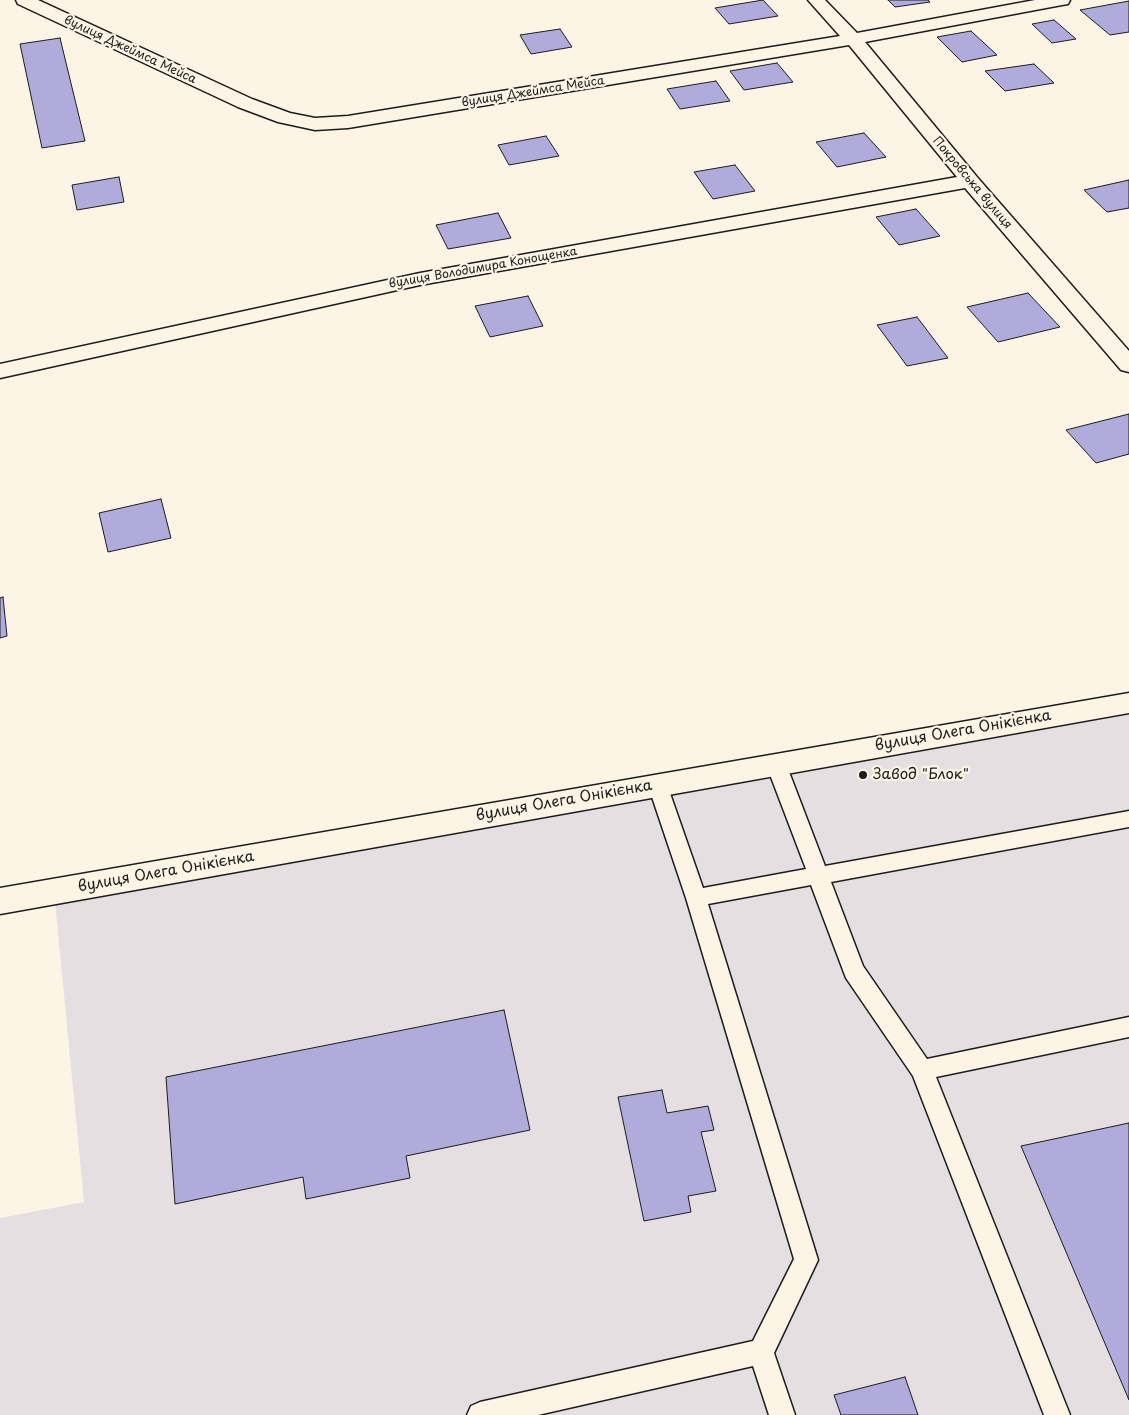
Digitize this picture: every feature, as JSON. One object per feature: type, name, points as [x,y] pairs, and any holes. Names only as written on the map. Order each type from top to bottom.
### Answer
[{"type":"street","name":"вулиця Джеймса Мейса","points":[[24,0],[245,104],[285,118],[315,124],[358,121],[852,39],[1062,0]]},
{"type":"street","name":"Покровська вулиця","points":[[816,0],[852,39],[970,181],[1129,365]]},
{"type":"street","name":"вулиця Володимира Конощенка","points":[[0,371],[420,279],[970,181]]},
{"type":"street","name":"вулиця Олега Онікієнка","points":[[0,901],[1129,703]]},
{"type":"lane","points":[[776,764],[854,970],[922,1070],[1057,1415]]},
{"type":"lane","points":[[658,785],[696,898],[806,1260],[761,1352],[782,1415]]},
{"type":"lane","points":[[696,898],[1129,819]]},
{"type":"lane","points":[[922,1070],[1129,1027]]},
{"type":"lane","points":[[480,1415],[761,1352]]},
{"type":"shaded area","points":[[1129,703],[1129,1415],[0,1415],[0,1218],[84,1202],[54,891]]},
{"type":"building","points":[[763,0],[778,16],[729,24],[715,8]]},
{"type":"building","points":[[888,0],[928,0],[930,2],[895,7]]},
{"type":"building","points":[[1129,1],[1129,32],[1110,35],[1080,10]]},
{"type":"building","points":[[1054,20],[1076,39],[1052,43],[1032,24]]},
{"type":"building","points":[[560,29],[572,47],[531,54],[520,35]]},
{"type":"building","points":[[971,31],[997,55],[962,62],[937,37]]},
{"type":"building","points":[[60,38],[85,141],[42,148],[20,44]]},
{"type":"building","points":[[777,63],[793,82],[744,90],[730,71]]},
{"type":"building","points":[[1034,64],[1054,83],[1005,91],[985,71]]},
{"type":"building","points":[[716,81],[730,101],[680,109],[667,89]]},
{"type":"building","points":[[864,133],[886,157],[837,167],[816,142]]},
{"type":"building","points":[[546,136],[559,156],[509,165],[498,145]]},
{"type":"building","points":[[735,165],[755,191],[713,199],[694,172]]},
{"type":"building","points":[[119,177],[124,202],[77,210],[72,185]]},
{"type":"building","points":[[1129,180],[1129,208],[1107,212],[1084,190]]},
{"type":"building","points":[[916,209],[940,236],[899,245],[876,217]]},
{"type":"building","points":[[498,213],[511,238],[448,249],[436,225]]},
{"type":"building","points":[[1028,293],[1060,327],[998,342],[967,307]]},
{"type":"building","points":[[528,296],[543,326],[490,337],[475,306]]},
{"type":"building","points":[[917,317],[948,358],[907,366],[877,325]]},
{"type":"building","points":[[1129,414],[1129,454],[1096,463],[1066,430]]},
{"type":"building","points":[[161,499],[171,538],[108,552],[99,513]]},
{"type":"building","points":[[3,597],[7,636],[0,638],[0,598]]},
{"type":"building","points":[[504,1010],[530,1130],[406,1156],[410,1178],[306,1199],[303,1177],[175,1204],[166,1077]]},
{"type":"building","points":[[662,1090],[667,1113],[708,1106],[714,1130],[701,1132],[716,1191],[688,1196],[691,1212],[644,1221],[618,1097]]},
{"type":"building","points":[[1129,1123],[1129,1400],[1021,1146]]},
{"type":"building","points":[[905,1377],[918,1415],[841,1415],[834,1395]]},
{"type":"place","name":"Завод \"Блок\"","points":[[863,775]]}]
